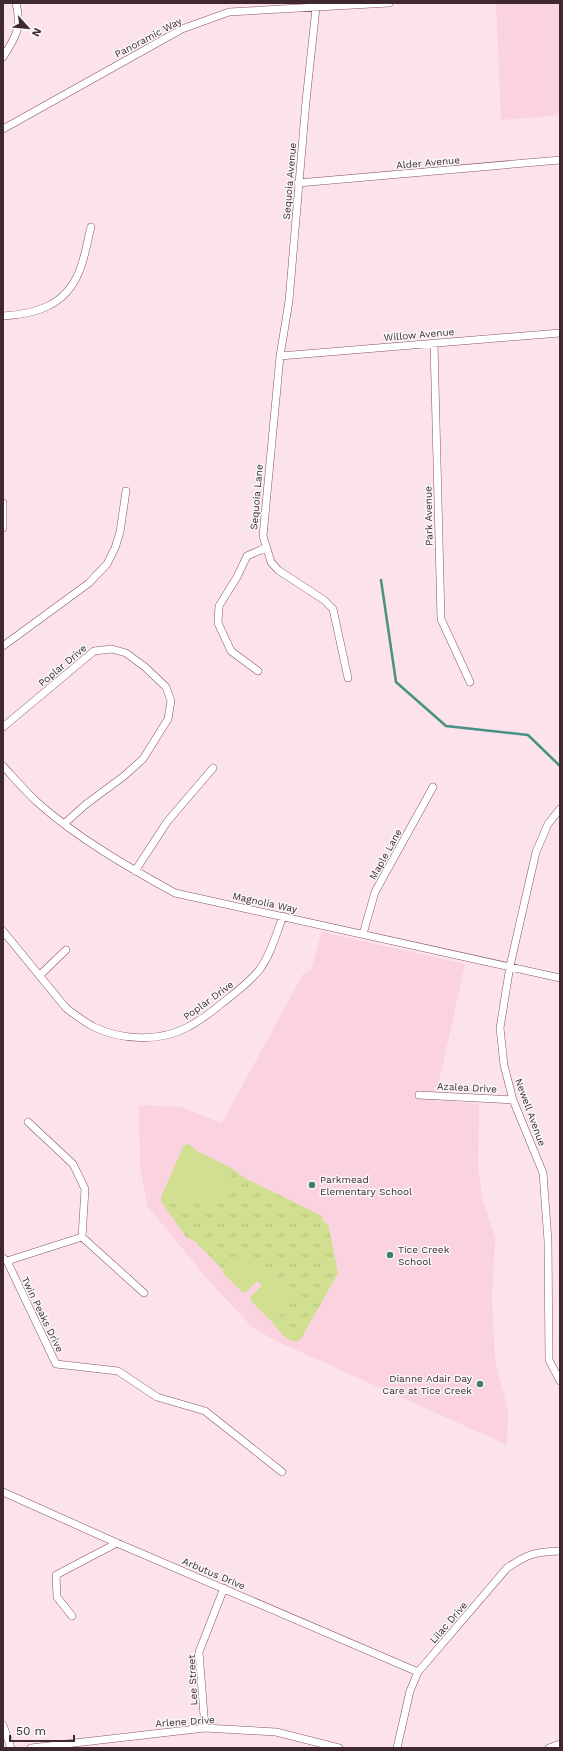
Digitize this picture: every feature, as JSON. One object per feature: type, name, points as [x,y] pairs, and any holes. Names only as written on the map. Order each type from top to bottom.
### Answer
[{"type":"street","points":[[3,57],[18,30],[18,12],[16,3]]},
{"type":"street","name":"Panoramic Way","points":[[3,129],[184,28],[229,12],[389,3]]},
{"type":"street","name":"Sequoia Avenue","points":[[280,356],[289,301],[298,183],[316,8]]},
{"type":"street","name":"Alder Avenue","points":[[298,183],[560,160]]},
{"type":"street","points":[[3,316],[24,315],[44,309],[65,295],[79,273],[91,227]]},
{"type":"street","name":"Willow Avenue","points":[[280,356],[560,333]]},
{"type":"street","name":"Park Avenue","points":[[434,343],[441,619],[470,682]]},
{"type":"street","name":"Sequoia Lane","points":[[280,356],[263,536],[265,548],[271,562],[278,570],[324,600],[333,609],[348,678]]},
{"type":"street","points":[[3,646],[89,583],[107,564],[115,548],[120,532],[126,491]]},
{"type":"street","points":[[3,504],[3,528]]},
{"type":"street","points":[[258,671],[231,651],[218,623],[219,606],[237,577],[247,556],[265,548]]},
{"type":"street","name":"Poplar Drive","points":[[3,728],[94,651],[112,649],[126,653],[166,687],[171,701],[168,719],[143,759],[124,776],[85,804],[64,824]]},
{"type":"street","name":"Magnolia Way","points":[[3,766],[36,801],[64,824],[135,871],[175,893],[560,978]]},
{"type":"street","points":[[135,871],[167,822],[213,768]]},
{"type":"street","name":"Maple Lane","points":[[362,934],[376,892],[433,788]]},
{"type":"street","name":"Newell Avenue","points":[[560,809],[548,824],[536,852],[510,966],[500,1028],[504,1065],[513,1100],[543,1173],[548,1241],[549,1360],[560,1381]]},
{"type":"street","name":"Poplar Drive","points":[[3,931],[66,1008],[93,1027],[121,1036],[146,1038],[168,1035],[192,1024],[248,983],[270,952],[283,916]]},
{"type":"street","points":[[40,975],[66,950]]},
{"type":"street","name":"Azalea Drive","points":[[420,1095],[513,1100]]},
{"type":"street","points":[[28,1122],[73,1164],[85,1189],[82,1237]]},
{"type":"street","points":[[5,1260],[82,1237]]},
{"type":"street","points":[[82,1237],[144,1293]]},
{"type":"street","name":"Twin Peaks Drive","points":[[5,1260],[56,1364],[118,1371],[156,1397],[205,1411],[282,1472]]},
{"type":"street","name":"Arbutus Drive","points":[[3,1492],[117,1543],[418,1672]]},
{"type":"street","points":[[72,1616],[57,1597],[56,1575],[117,1543]]},
{"type":"street","name":"Lilac Drive","points":[[397,1748],[410,1691],[418,1672],[507,1568],[525,1556],[544,1551],[560,1551]]},
{"type":"street","name":"Lee Street","points":[[205,1728],[199,1652],[224,1588]]},
{"type":"street","points":[[3,1725],[11,1748]]},
{"type":"street","name":"Arlene Drive","points":[[31,1748],[205,1728],[276,1732],[340,1748]]},
{"type":"street","points":[[549,1748],[560,1744]]},
{"type":"shaded area","points":[[496,3],[560,3],[560,115],[501,120]]},
{"type":"shaded area","name":"Parkmead Elementary School","points":[[322,932],[465,964],[435,1100],[479,1104],[478,1169],[483,1200],[495,1238],[492,1299],[495,1361],[508,1410],[507,1445],[276,1341],[252,1327],[209,1281],[148,1207],[140,1168],[139,1105],[181,1107],[222,1123],[303,974],[311,970]]},
{"type":"green space","points":[[189,1144],[197,1151],[233,1169],[226,1185],[208,1204],[183,1202],[162,1195],[184,1145]]},
{"type":"green space","points":[[233,1169],[245,1178],[322,1216],[323,1221],[328,1224],[338,1273],[302,1337],[298,1340],[294,1341],[285,1337],[271,1321],[285,1311],[287,1287],[274,1274],[262,1286],[257,1281],[266,1272],[233,1257],[223,1270],[196,1242],[186,1237],[161,1201],[162,1195],[182,1202],[226,1185]]},
{"type":"green space","points":[[244,1254],[252,1256],[258,1260],[266,1272],[246,1292],[242,1292],[222,1272],[233,1257]]},
{"type":"green space","points":[[274,1274],[287,1287],[291,1300],[285,1311],[271,1321],[251,1301],[251,1296]]},
{"type":"waterway","points":[[381,580],[396,682],[446,726],[528,735],[560,766]]},
{"type":"place","name":"Parkmead Elementary School","points":[[312,1185]]},
{"type":"place","name":"Tice Creek School","points":[[390,1255]]},
{"type":"place","name":"Dianne Adair Day Care at Tice Creek","points":[[480,1384]]}]
